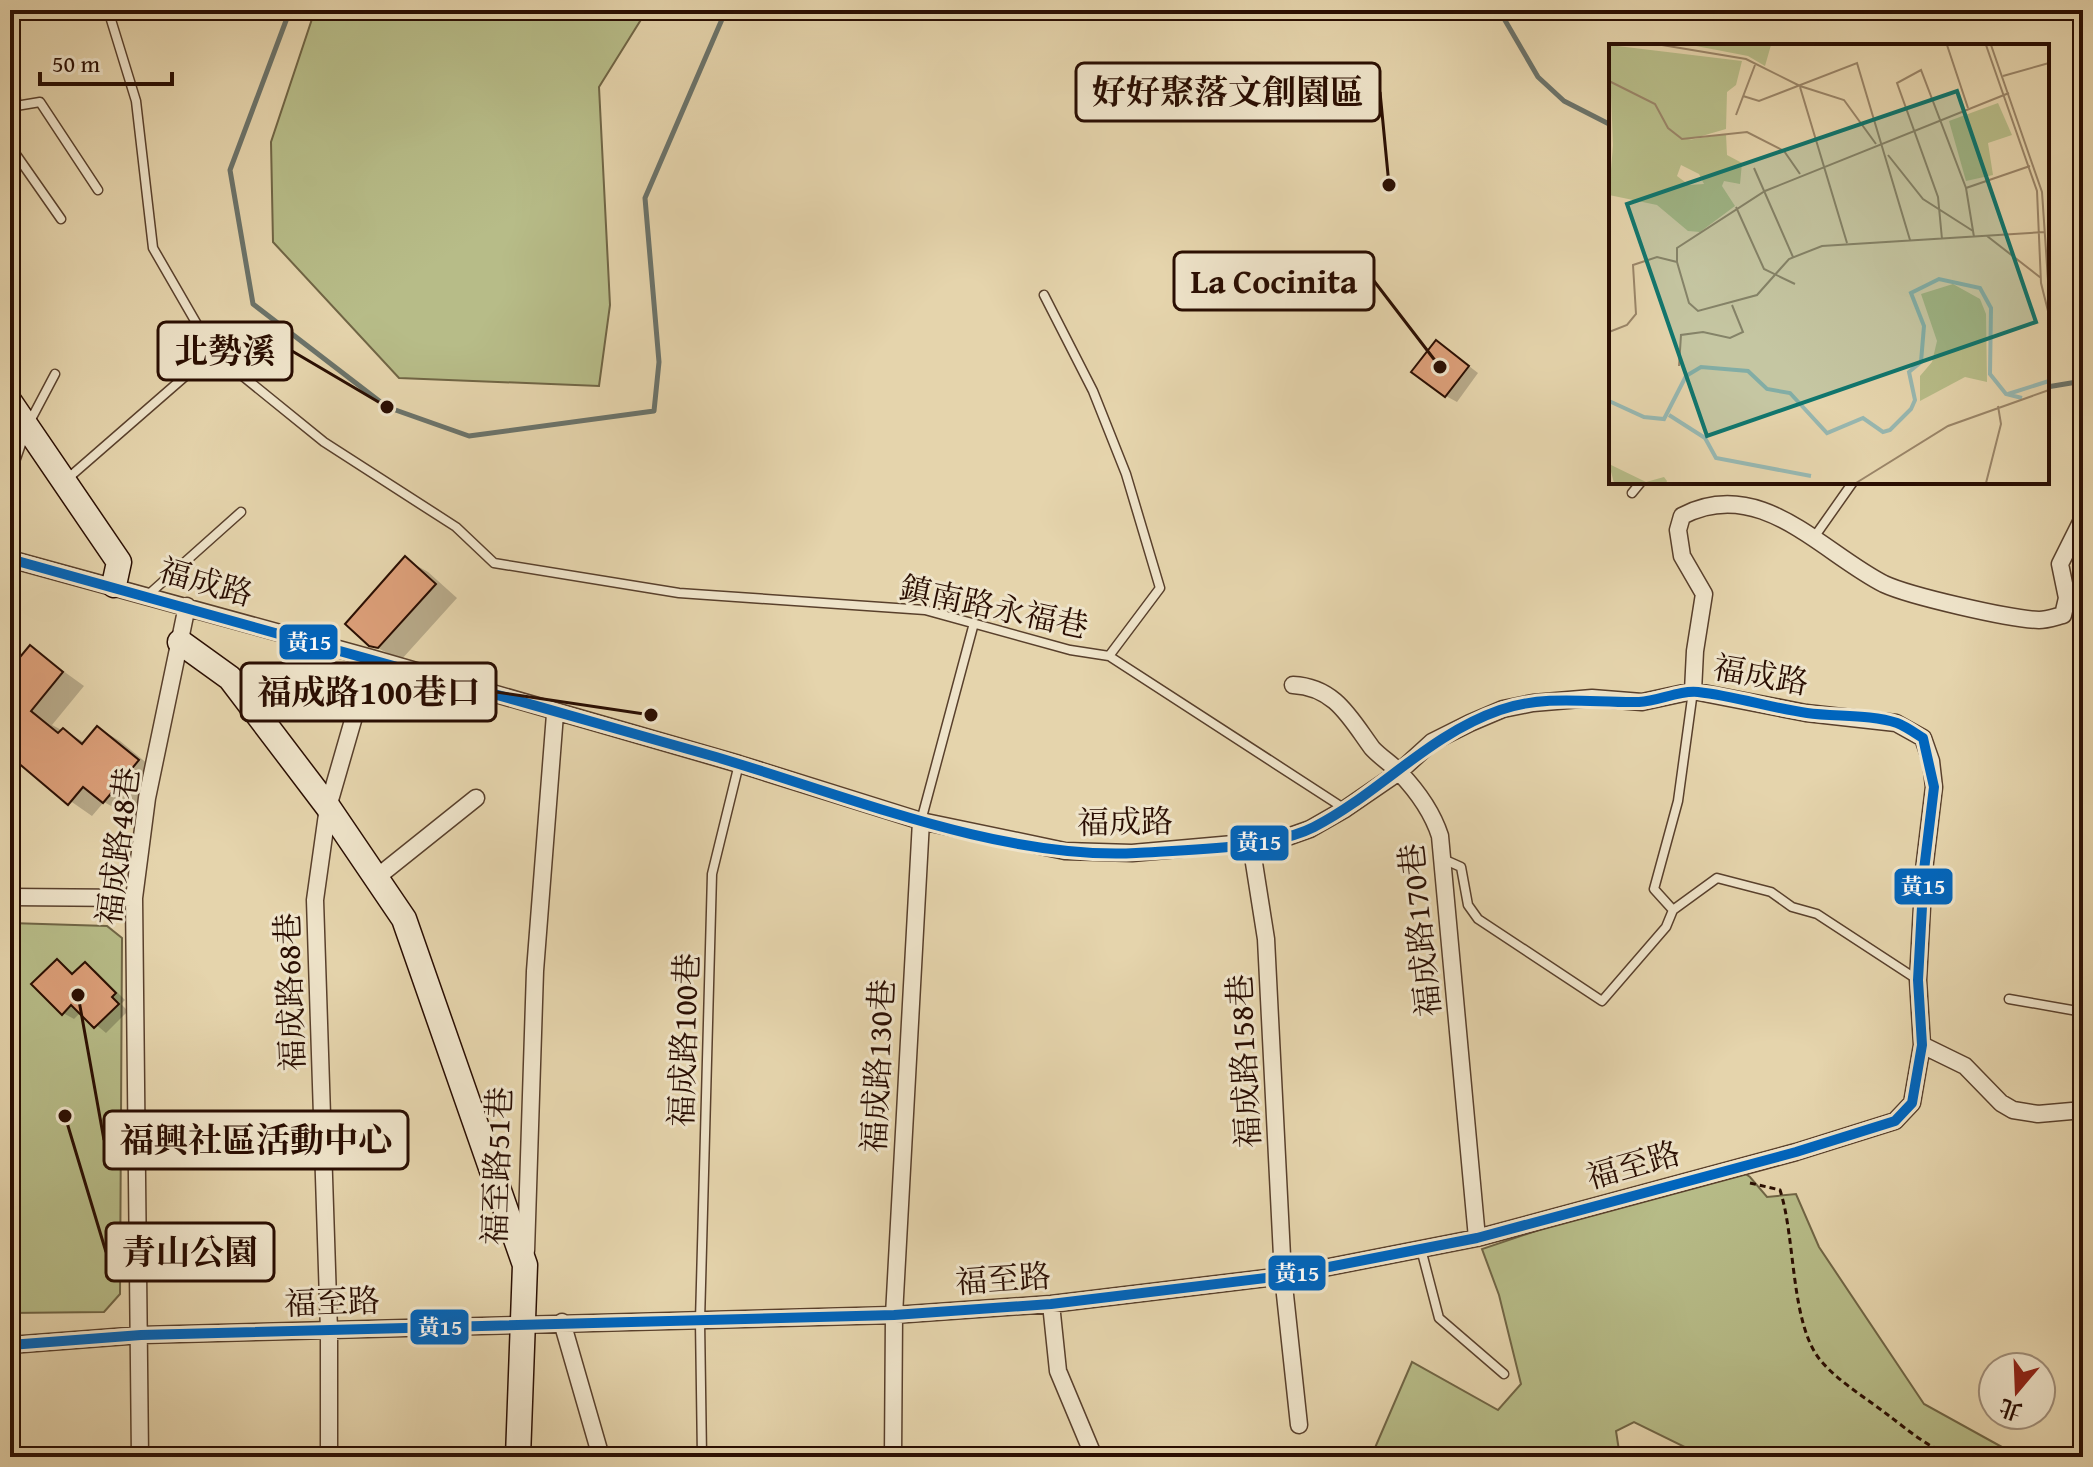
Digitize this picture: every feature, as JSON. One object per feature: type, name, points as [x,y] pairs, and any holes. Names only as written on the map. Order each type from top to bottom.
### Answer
[{"type":"street","points":[[10,402],[119,562],[114,585]]},
{"type":"street","points":[[1693,691],[1695,651],[1704,594],[1682,556],[1678,530],[1682,516],[1714,506],[1769,511],[1815,536],[1847,561],[1908,594],[2040,620],[2063,615],[2075,600],[2060,564],[2083,518]]},
{"type":"street","name":"福成路","points":[[10,559],[114,585],[371,658],[555,714],[739,764],[921,821],[1065,851],[1132,853],[1251,844],[1310,829],[1399,772],[1432,742],[1503,709],[1592,698],[1642,702],[1693,691],[1806,713],[1896,723],[1923,738],[1931,761],[1934,787],[1924,870],[1918,980],[1922,1045]]},
{"type":"street","name":"福成路48巷","points":[[140,1457],[134,898],[147,798],[187,606]]},
{"type":"street","name":"福至路51巷","points":[[180,642],[230,678],[328,807],[404,919],[525,1265]]},
{"type":"street","name":"福成路68巷","points":[[329,1457],[329,1331],[315,900],[328,807],[371,658]]},
{"type":"street","name":"福成路170巷","points":[[1293,685],[1310,685],[1351,714],[1373,748],[1399,772],[1432,812],[1443,859],[1477,1238]]},
{"type":"street","name":"福至路51巷","points":[[525,1265],[535,971],[555,714]]},
{"type":"street","points":[[376,878],[476,798]]},
{"type":"street","name":"福成路130巷","points":[[893,1457],[894,1315],[921,821]]},
{"type":"street","name":"福成路158巷","points":[[1251,844],[1266,939],[1283,1276],[1299,1425]]},
{"type":"street","points":[[10,897],[134,898]]},
{"type":"street","points":[[1922,1045],[1965,1066],[2001,1103],[2013,1110],[2038,1114],[2083,1110]]},
{"type":"street","name":"福至路","points":[[10,1345],[141,1335],[894,1315],[1051,1304],[1283,1276],[1477,1238],[1796,1152],[1895,1121],[1912,1103],[1922,1045]]},
{"type":"street","points":[[518,1457],[525,1265]]},
{"type":"street","points":[[1051,1304],[1058,1371],[1094,1457]]},
{"type":"street","points":[[562,1322],[601,1457]]},
{"type":"lane","points":[[65,480],[213,352],[153,248],[136,101],[108,10]]},
{"type":"lane","points":[[11,16],[13,106],[40,102],[98,190]]},
{"type":"lane","points":[[10,146],[61,219]]},
{"type":"lane","points":[[1044,295],[1093,391],[1121,460],[1160,588],[1109,656]]},
{"type":"lane","name":"鎮南路永福巷","points":[[213,352],[324,442],[456,527],[494,563],[679,593],[925,610],[1070,650],[1109,656],[1345,809]]},
{"type":"lane","points":[[10,476],[27,427],[55,374]]},
{"type":"lane","points":[[1632,493],[1639,484]]},
{"type":"lane","points":[[1815,536],[1852,484]]},
{"type":"lane","points":[[148,595],[241,512]]},
{"type":"lane","points":[[921,821],[974,623]]},
{"type":"lane","points":[[1673,910],[1654,889],[1678,801],[1693,691]]},
{"type":"lane","name":"福成路100巷","points":[[702,1457],[700,1321],[712,874],[739,764]]},
{"type":"lane","points":[[1443,859],[1461,867],[1468,905],[1478,919],[1602,1001],[1666,927],[1673,910],[1717,878],[1771,892],[1792,907],[1817,914],[1918,980]]},
{"type":"lane","points":[[2009,999],[2083,1012]]},
{"type":"lane","points":[[1421,1249],[1439,1318],[1504,1374]]},
{"type":"path","points":[[1707,1174],[1780,1190],[1790,1219],[1800,1311],[1809,1342],[1821,1361],[1914,1434],[1961,1457]]},
{"type":"green space","points":[[315,10],[647,10],[599,87],[610,305],[599,386],[399,378],[273,242],[271,142]]},
{"type":"green space","points":[[10,923],[107,926],[122,938],[120,1294],[104,1312],[10,1313]]},
{"type":"green space","points":[[1733,1165],[1750,1177],[1767,1197],[1796,1194],[1819,1247],[1924,1404],[2020,1457],[1705,1457],[1634,1422],[1616,1431],[1620,1457],[1371,1457],[1412,1362],[1498,1410],[1521,1384],[1499,1295],[1482,1249]]},
{"type":"building","points":[[1436,340],[1469,366],[1445,397],[1411,372]]},
{"type":"building","points":[[405,556],[436,584],[378,648],[369,646],[345,624]]},
{"type":"building","points":[[30,645],[63,672],[31,711],[58,733],[63,728],[82,744],[97,726],[139,760],[103,803],[83,787],[68,805],[10,756],[10,669]]},
{"type":"building","points":[[57,959],[72,974],[85,962],[116,993],[112,997],[119,1004],[94,1028],[71,1005],[62,1015],[31,984]]},
{"type":"waterway","points":[[290,10],[230,170],[253,304],[387,407],[469,436],[654,411],[659,362],[645,198],[726,10]]},
{"type":"waterway","points":[[1499,10],[1538,77],[1564,101],[1609,124]]},
{"type":"waterway","points":[[2049,387],[2083,381]]},
{"type":"transit line","name":"黃15","points":[[10,559],[716,757],[924,822],[1032,846],[1084,852],[1136,853],[1227,847],[1296,834],[1338,813],[1450,734],[1500,710],[1535,702],[1639,702],[1698,692],[1807,713],[1887,720],[1923,738],[1934,787],[1924,870],[1918,980],[1922,1045],[1912,1103],[1895,1121],[1796,1152],[1477,1238],[1283,1276],[1051,1304],[894,1315],[141,1335],[10,1345]]},
{"type":"place","name":"好好聚落文創園區","points":[[1389,185]]},
{"type":"place","name":"La Cocinita","points":[[1440,367]]},
{"type":"place","name":"北勢溪","points":[[387,407]]},
{"type":"place","name":"福成路100巷口","points":[[651,715]]},
{"type":"place","name":"福興社區活動中心","points":[[78,995]]},
{"type":"place","name":"青山公園","points":[[65,1116]]}]
